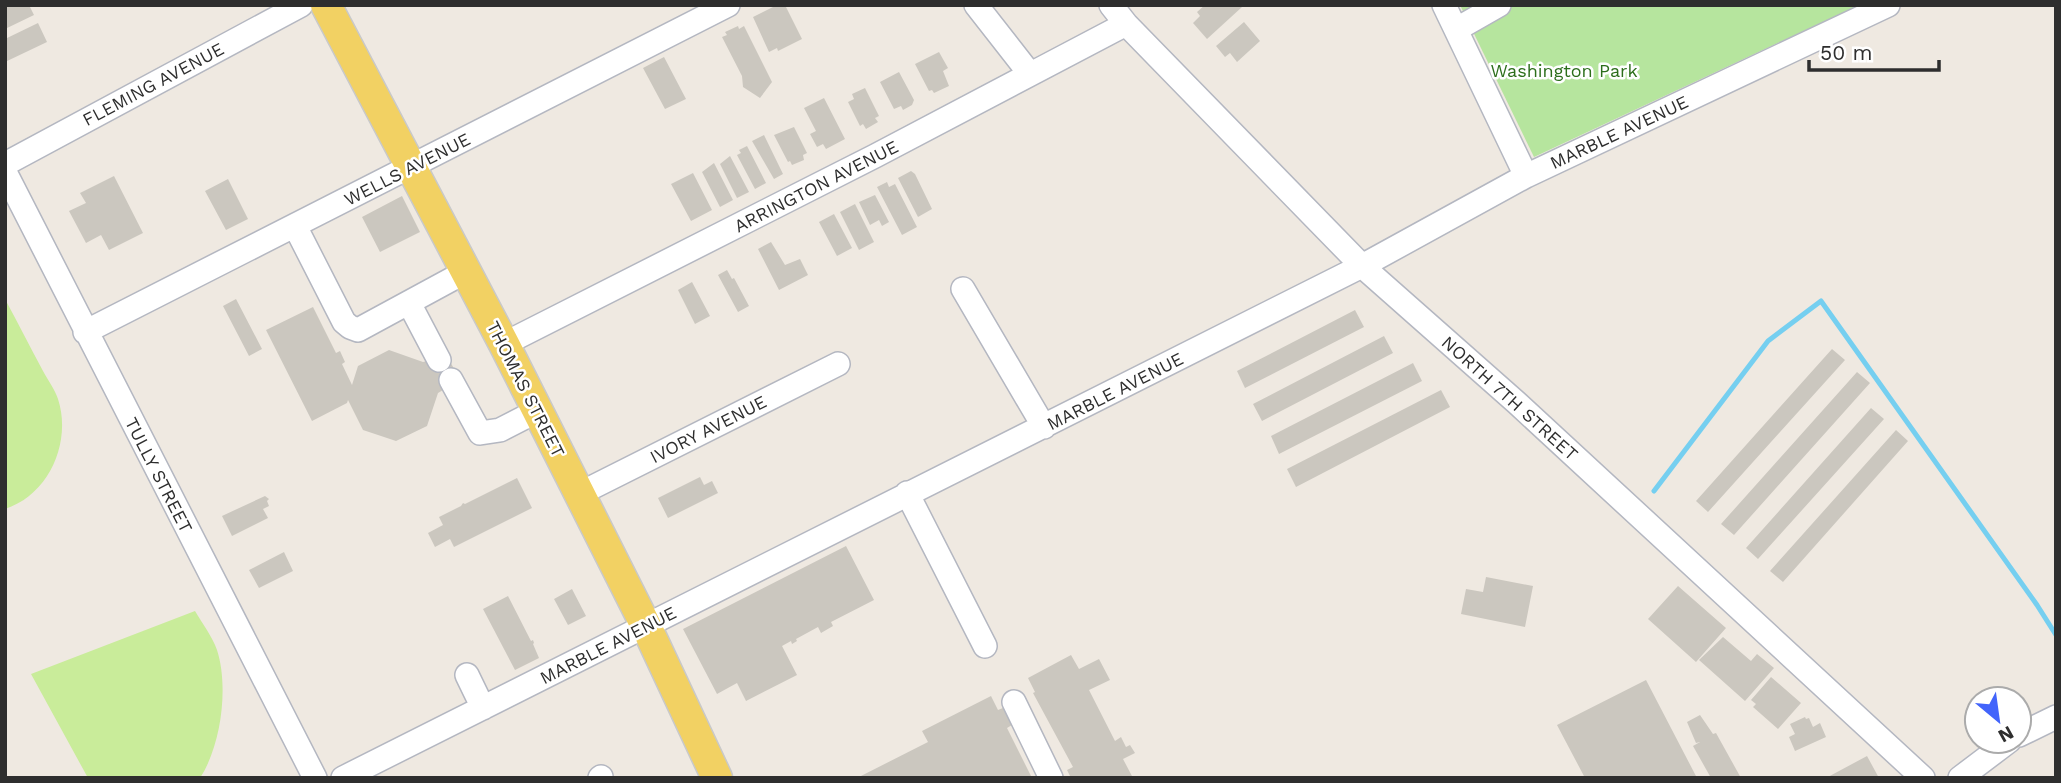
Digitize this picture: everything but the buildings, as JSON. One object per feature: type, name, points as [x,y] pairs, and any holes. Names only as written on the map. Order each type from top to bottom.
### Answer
[{"type":"main road","name":"THOMAS STREET","points":[[326,5],[504,344],[646,626],[717,778]]},
{"type":"street","name":"FLEMING AVENUE","points":[[5,164],[301,5]]},
{"type":"street","name":"WELLS AVENUE","points":[[85,332],[728,5]]},
{"type":"street","points":[[976,5],[1030,74]]},
{"type":"street","name":"NORTH 7TH STREET","points":[[1111,5],[1126,24],[1362,266],[1517,403],[1923,778]]},
{"type":"street","points":[[1444,5],[1525,176]]},
{"type":"street","points":[[1457,29],[1499,5]]},
{"type":"street","name":"MARBLE AVENUE","points":[[343,778],[1362,266],[1525,176],[1888,5]]},
{"type":"street","name":"ARRINGTON AVENUE","points":[[504,344],[875,156],[1126,24]]},
{"type":"street","name":"TULLY STREET","points":[[5,172],[314,778]]},
{"type":"street","points":[[295,226],[344,322],[358,330],[465,272]]},
{"type":"street","points":[[963,289],[1044,427]]},
{"type":"street","points":[[409,303],[480,433],[500,430],[537,411]]},
{"type":"street","name":"IVORY AVENUE","points":[[579,494],[838,364]]},
{"type":"street","points":[[907,493],[985,646]]},
{"type":"street","points":[[467,675],[483,708]]},
{"type":"street","points":[[1014,702],[1051,778]]},
{"type":"street","points":[[2033,728],[2056,717]]},
{"type":"street","points":[[1960,778],[1990,755]]},
{"type":"green space","name":"Washington Park","points":[[1460,5],[1859,5],[1534,157]]},
{"type":"green space","points":[[5,299],[57,396],[62,415],[62,432],[59,449],[45,479],[34,492],[5,509]]},
{"type":"green space","points":[[195,611],[217,650],[222,681],[218,733],[200,778],[88,778],[31,674]]},
{"type":"waterway","points":[[1654,491],[1768,341],[1821,301],[2056,635]]}]
